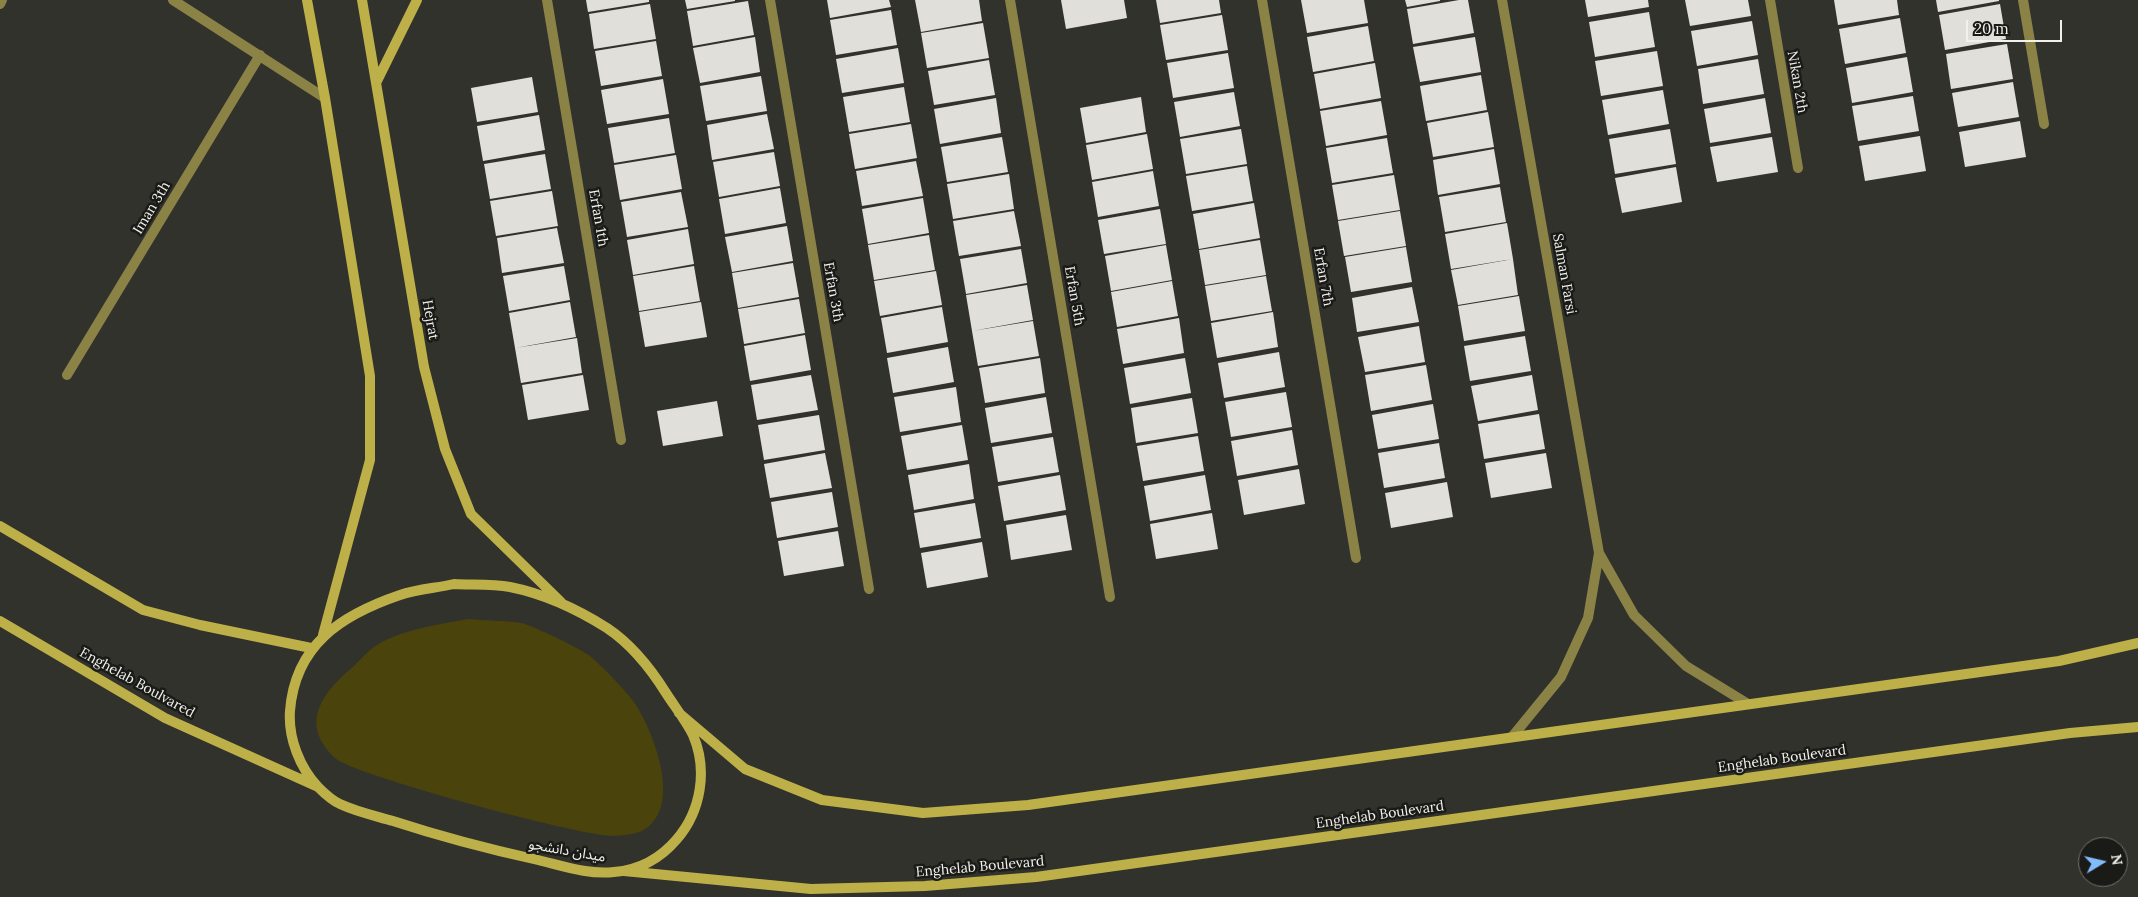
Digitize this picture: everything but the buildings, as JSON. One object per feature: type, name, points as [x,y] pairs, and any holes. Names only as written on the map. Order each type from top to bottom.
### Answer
[{"type":"main road","points":[[307,0],[325,98],[370,376],[370,460],[322,637]]},
{"type":"main road","name":"Hejrat","points":[[362,0],[424,367],[445,449],[471,514],[562,602]]},
{"type":"main road","points":[[376,83],[417,0]]},
{"type":"main road","points":[[0,526],[143,610],[200,625],[311,648]]},
{"type":"main road","name":"میدان دانشجو","points":[[454,584],[509,587],[562,602],[609,630],[649,667],[693,734],[700,758],[701,783],[696,808],[684,830],[668,849],[647,863],[624,871],[599,874],[467,845],[338,803],[318,787],[303,767],[294,744],[289,719],[294,686],[299,670],[311,648],[329,630],[351,617],[401,594],[454,584]]},
{"type":"main road","name":"Enghelab Boulvared","points":[[0,621],[165,718],[318,787]]},
{"type":"main road","points":[[680,713],[745,769],[754,773],[822,800],[923,813],[1028,805],[2059,661],[2138,643]]},
{"type":"main road","name":"Enghelab Boulevard","points":[[624,871],[811,889],[925,886],[1036,877],[2070,733],[2138,727]]},
{"type":"street","points":[[0,4],[2,0]]},
{"type":"street","points":[[173,0],[325,98]]},
{"type":"street","name":"Erfan 1th","points":[[547,0],[621,440]]},
{"type":"street","name":"Erfan 3th","points":[[770,0],[869,589]]},
{"type":"street","name":"Erfan 5th","points":[[1010,0],[1110,597]]},
{"type":"street","name":"Erfan 7th","points":[[1262,0],[1356,558]]},
{"type":"street","name":"Salman Farsi","points":[[1502,0],[1599,553],[1634,615],[1686,666],[1748,704]]},
{"type":"street","name":"Nikan 2th","points":[[1770,0],[1798,168]]},
{"type":"street","points":[[2024,0],[2044,124]]},
{"type":"street","name":"Iman 3th","points":[[67,375],[260,55]]},
{"type":"street","name":"Salman Farsi","points":[[1512,737],[1561,677],[1588,618],[1599,553]]},
{"type":"shaded area","points":[[468,619],[508,621],[535,628],[590,656],[627,694],[636,705],[649,731],[660,764],[663,781],[663,797],[659,811],[648,827],[635,833],[615,836],[562,827],[424,791],[382,778],[335,758],[324,745],[318,733],[317,720],[319,709],[333,686],[371,649],[386,640],[421,628]]}]
